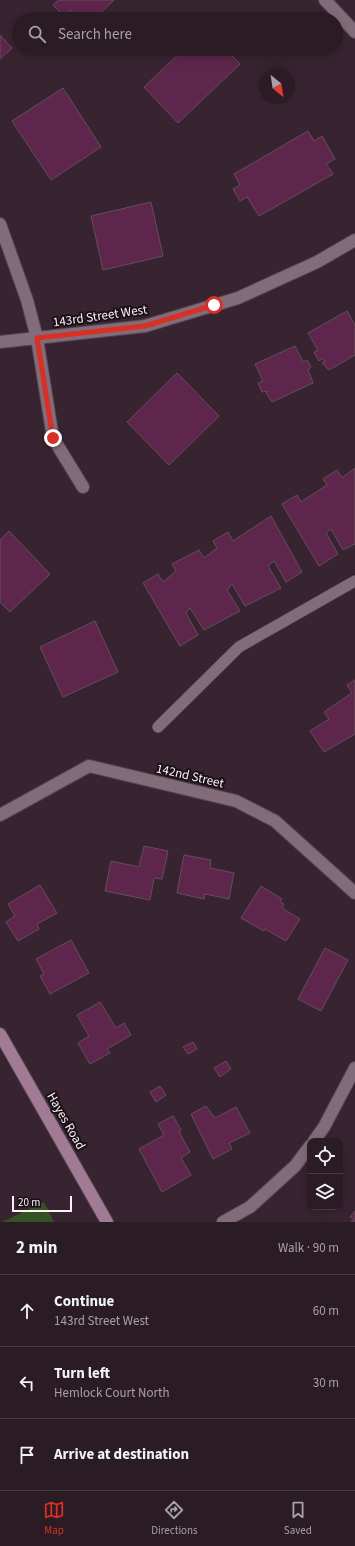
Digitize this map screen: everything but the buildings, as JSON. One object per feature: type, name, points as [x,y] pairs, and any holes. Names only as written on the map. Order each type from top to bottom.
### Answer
[{"type":"street","points":[[325,0],[336,12]]},
{"type":"street","points":[[343,19],[355,32]]},
{"type":"street","points":[[0,224],[27,300],[37,338],[53,438],[83,487]]},
{"type":"street","name":"143rd Street West","points":[[0,342],[145,326],[238,298],[317,262],[355,240]]},
{"type":"street","name":"142nd Street","points":[[0,814],[89,766],[236,801],[275,821],[355,893]]},
{"type":"street","name":"Hayes Road","points":[[0,1034],[107,1222]]},
{"type":"street","points":[[316,1138],[324,1127],[355,1068]]},
{"type":"street","points":[[223,1222],[250,1207],[295,1166],[307,1150]]},
{"type":"lane","points":[[158,727],[239,647],[355,581]]},
{"type":"green space","points":[[44,1202],[54,1222],[2,1222]]},
{"type":"route","points":[[53,438],[37,338],[145,326],[214,305]]}]
